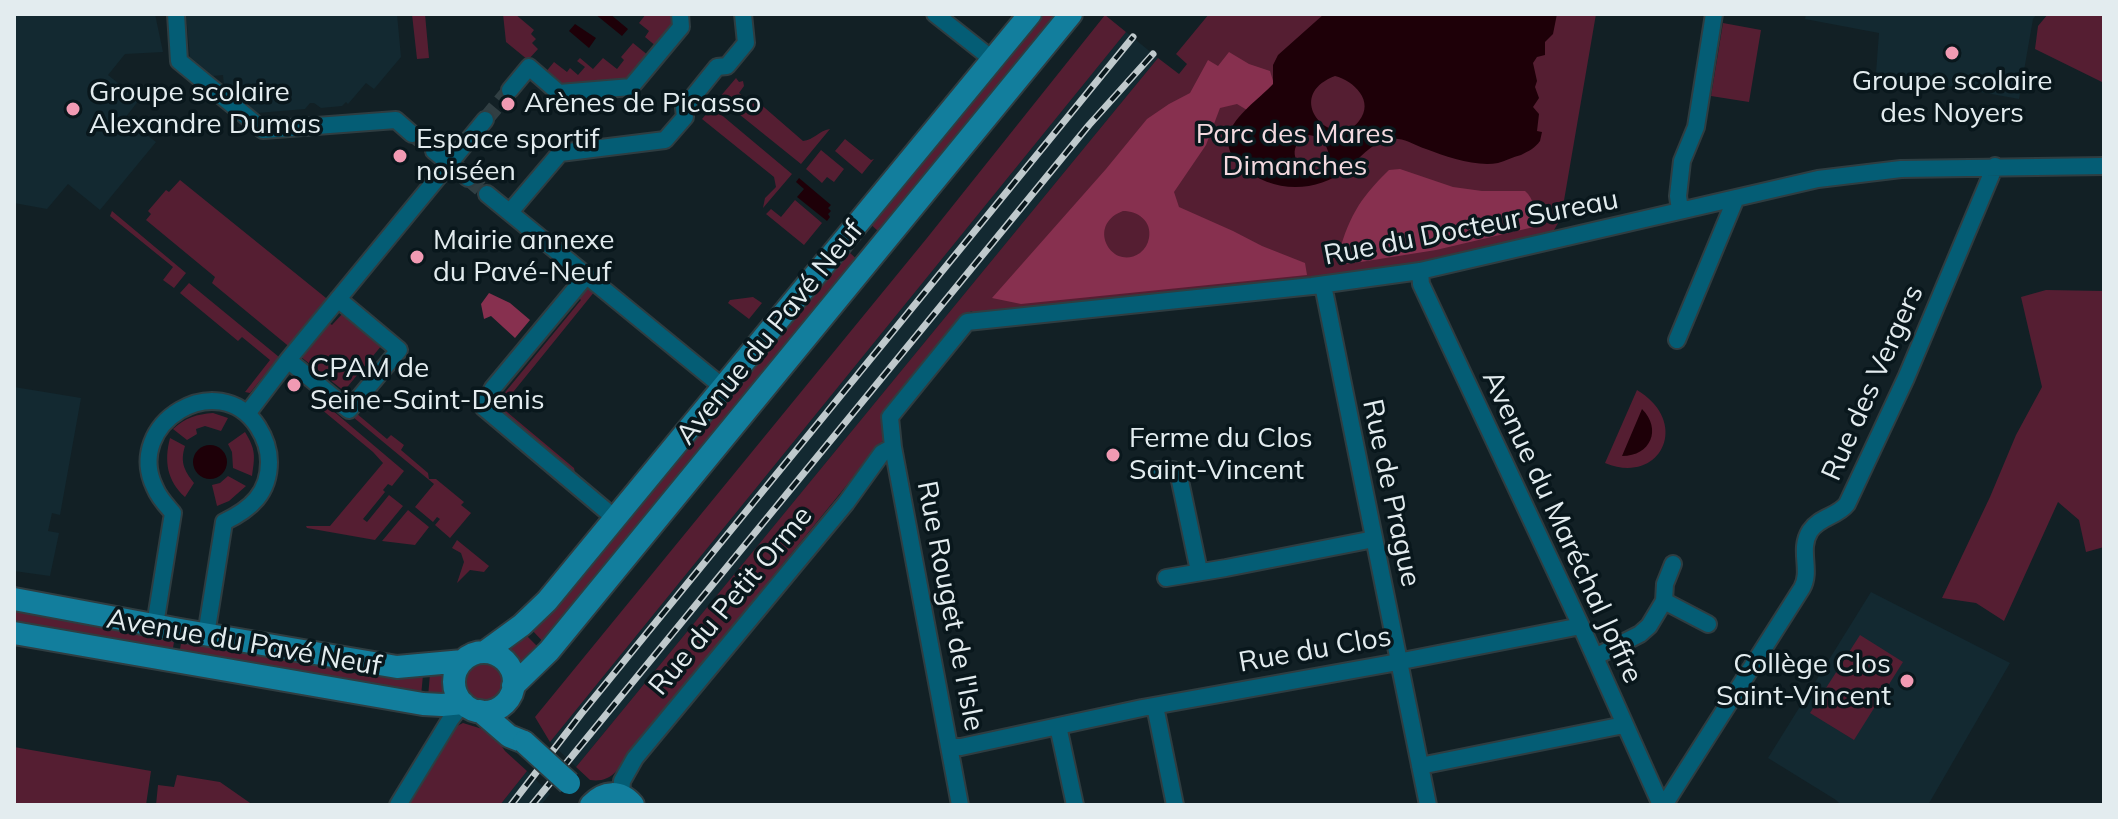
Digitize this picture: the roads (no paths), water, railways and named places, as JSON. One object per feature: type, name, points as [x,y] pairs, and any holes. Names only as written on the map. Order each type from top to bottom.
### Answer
[{"type":"main road","name":"Avenue du Pavé Neuf","points":[[485,652],[522,625],[547,601],[1030,14]]},
{"type":"main road","name":"Avenue du Pavé Neuf","points":[[512,690],[549,651],[1071,14]]},
{"type":"main road","name":"Avenue du Pavé Neuf","points":[[14,599],[397,667],[463,661]]},
{"type":"main road","name":"Avenue du Pavé Neuf","points":[[14,633],[412,702],[472,707]]},
{"type":"main road","points":[[524,742],[512,690],[513,678],[507,663],[501,657],[485,652],[463,661],[455,675],[455,690],[472,707],[509,736],[524,742],[591,804],[606,794],[627,800]]},
{"type":"main road","points":[[472,707],[495,709],[502,705],[512,690]]},
{"type":"street","points":[[176,14],[179,61],[263,130],[396,120],[412,134]]},
{"type":"street","points":[[510,90],[529,67],[559,93],[631,87],[681,27],[680,14]]},
{"type":"street","points":[[510,212],[560,153],[665,140],[685,117],[684,108],[717,67],[727,66],[746,43],[743,14]]},
{"type":"street","points":[[935,14],[992,59]]},
{"type":"street","points":[[1680,210],[1678,196],[1682,161],[1696,127],[1714,14]]},
{"type":"street","points":[[247,414],[485,120]]},
{"type":"street","points":[[434,151],[468,178]]},
{"type":"street","name":"Rue des Vergers","points":[[1661,805],[1668,799],[1807,580],[1804,545],[1809,532],[1816,523],[1841,512],[1847,504],[1906,378],[1995,166]]},
{"type":"street","name":"Rue du Docteur Sureau","points":[[890,417],[967,322],[1323,285],[1420,271],[1818,179],[1901,169],[2104,166]]},
{"type":"street","points":[[487,194],[724,388]]},
{"type":"street","points":[[1677,340],[1736,198]]},
{"type":"street","name":"Avenue du Maréchal Joffre","points":[[1420,271],[1421,284],[1661,805]]},
{"type":"street","points":[[586,276],[493,388],[483,407],[616,519]]},
{"type":"street","name":"Rue de Prague","points":[[1323,285],[1428,805]]},
{"type":"street","points":[[288,360],[349,410],[399,350],[338,299]]},
{"type":"street","points":[[155,625],[173,513],[154,487],[149,466],[150,450],[157,430],[168,417],[199,402],[220,402],[237,408],[255,423],[269,452],[269,473],[261,493],[251,506],[224,522],[206,635]]},
{"type":"street","name":"Rue Rouget de l'Isle","points":[[890,417],[960,805]]},
{"type":"street","name":"Rue du Petit Orme","points":[[627,800],[622,781],[635,758],[846,503],[882,453],[893,447]]},
{"type":"street","points":[[1158,470],[1173,470],[1179,476],[1199,571]]},
{"type":"street","points":[[1166,578],[1374,539]]},
{"type":"street","points":[[1595,657],[1640,634],[1649,626],[1664,601],[1665,584],[1673,564]]},
{"type":"street","points":[[1664,601],[1708,624]]},
{"type":"street","name":"Rue du Clos","points":[[950,747],[1581,626]]},
{"type":"street","points":[[1155,706],[1175,805]]},
{"type":"street","points":[[398,805],[450,720],[472,707]]},
{"type":"street","points":[[1420,766],[1624,725]]},
{"type":"street","points":[[1058,726],[1075,805]]},
{"type":"tunnel","points":[[485,120],[510,90]]},
{"type":"tunnel","points":[[412,134],[434,151]]},
{"type":"tunnel","points":[[468,178],[487,194]]},
{"type":"railway","points":[[511,805],[581,714],[1133,37]]},
{"type":"railway","points":[[532,805],[1089,125],[1153,54]]},
{"type":"place","name":"Groupe scolaire des Noyers","points":[[1952,53]]},
{"type":"place","name":"Arènes de Picasso","points":[[508,104]]},
{"type":"place","name":"Groupe scolaire Alexandre Dumas","points":[[73,109]]},
{"type":"place","name":"Espace sportif noiséen","points":[[400,156]]},
{"type":"place","name":"Mairie annexe du Pavé-Neuf","points":[[417,257]]},
{"type":"place","name":"CPAM de Seine-Saint-Denis","points":[[294,385]]},
{"type":"place","name":"Ferme du Clos Saint-Vincent","points":[[1113,455]]},
{"type":"place","name":"Collège Clos Saint-Vincent","points":[[1907,681]]},
{"type":"park label","name":"Parc des Mares Dimanches","points":[[1295,151]]}]
